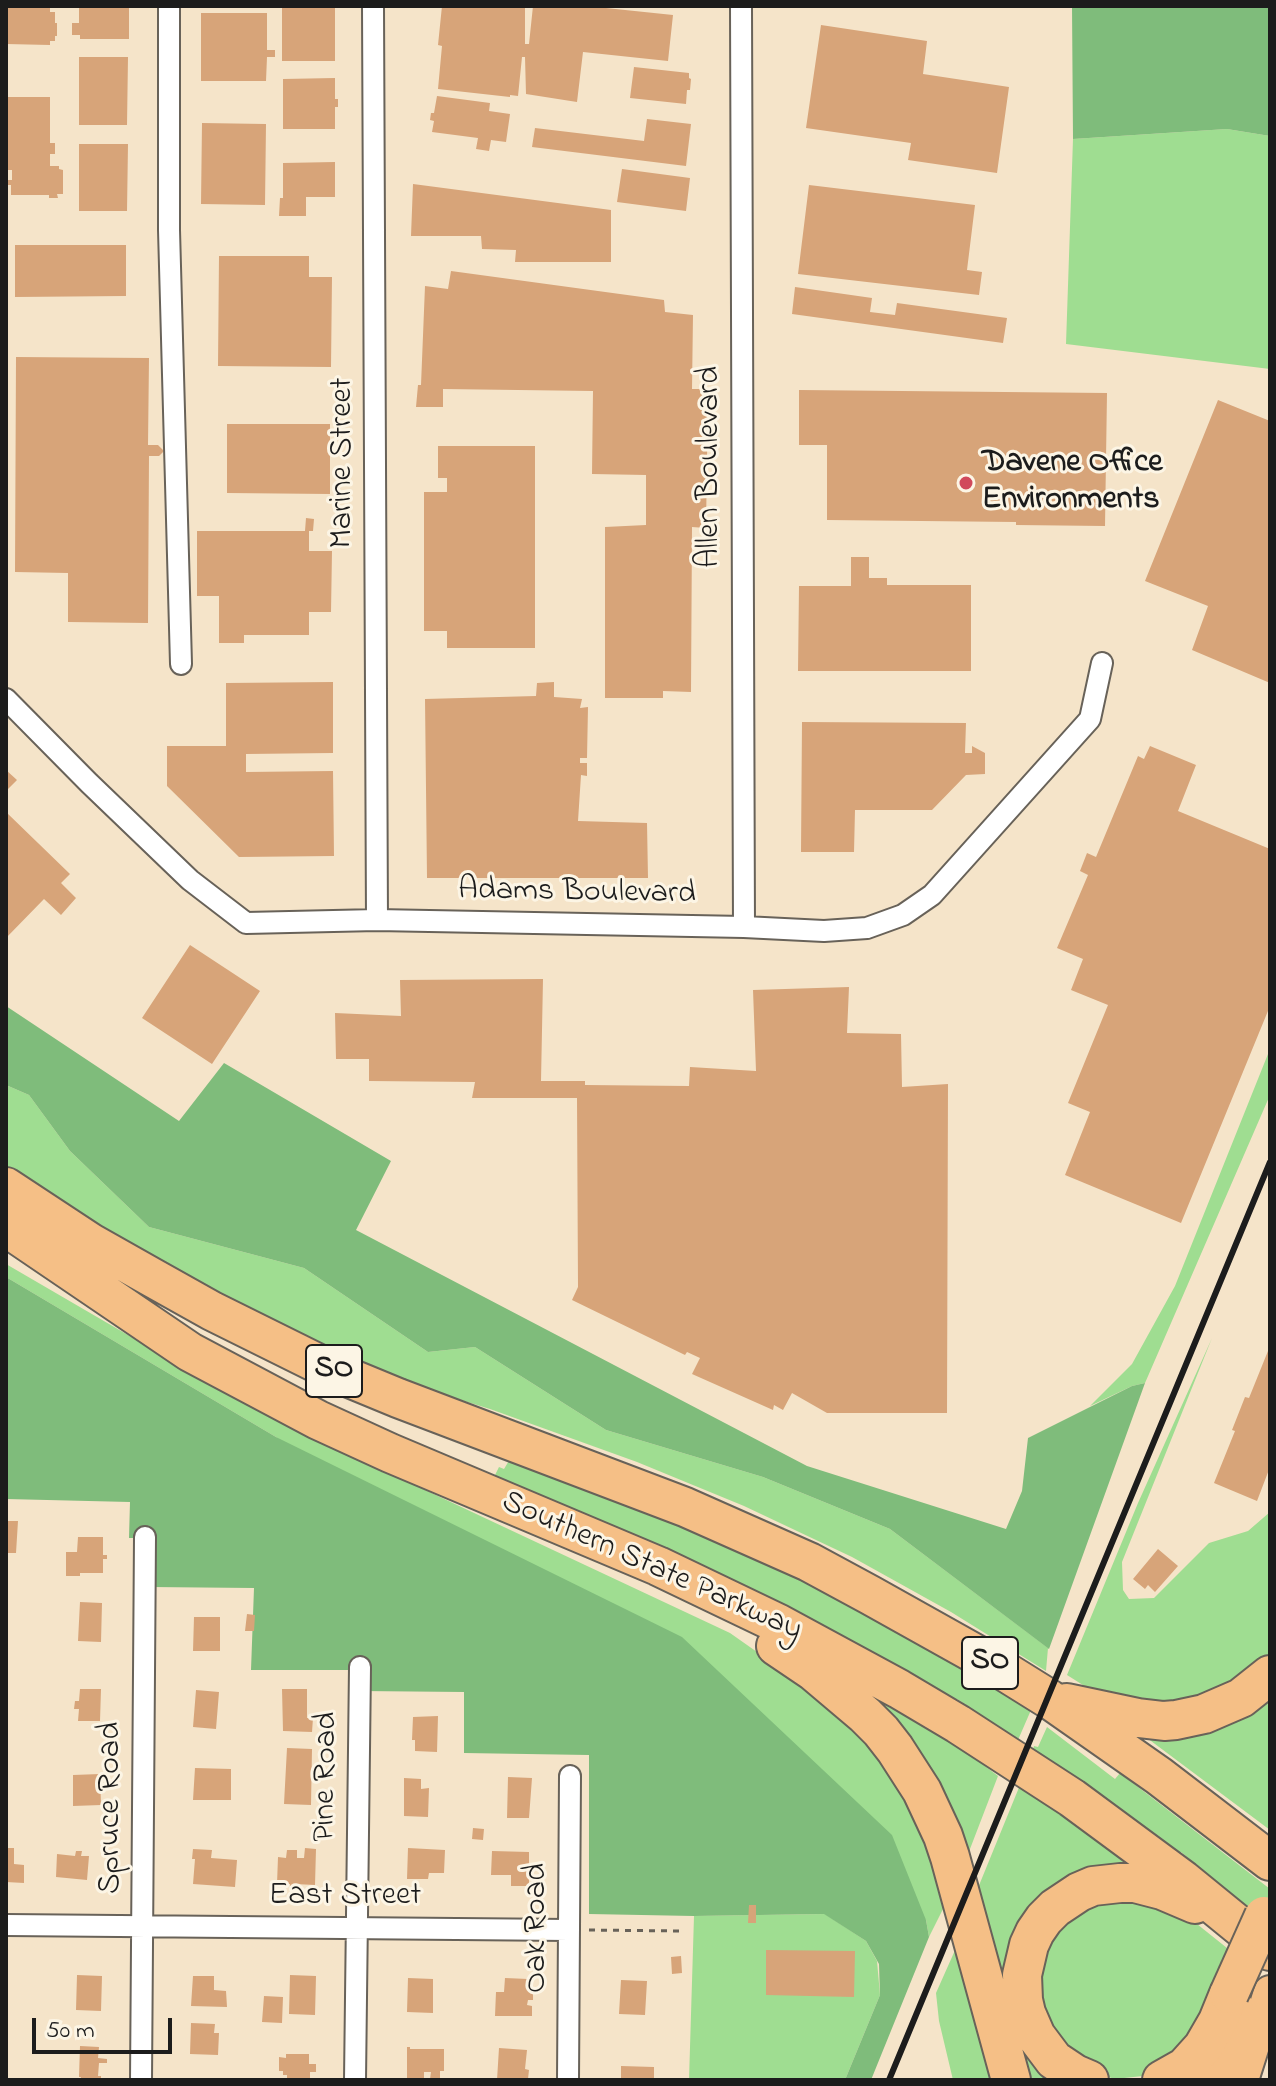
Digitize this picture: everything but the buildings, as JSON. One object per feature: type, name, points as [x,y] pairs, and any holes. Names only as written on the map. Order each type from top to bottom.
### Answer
[{"type":"highway","name":"Southern State Parkway","points":[[6,1187],[80,1236],[153,1278],[335,1372],[685,1507],[809,1562],[919,1622],[1049,1699],[1159,1776],[1270,1861]]},
{"type":"highway","name":"Southern State Parkway","points":[[6,1227],[190,1352],[318,1420],[658,1566],[827,1649],[958,1724],[1117,1831],[1261,1922]]},
{"type":"highway","points":[[658,1566],[832,1686],[881,1731],[901,1758],[933,1812],[950,1857],[1011,2080]]},
{"type":"highway","points":[[1049,1699],[1138,1718],[1176,1720],[1204,1714],[1241,1698],[1270,1675]]},
{"type":"highway","points":[[1089,2080],[1054,2060],[1036,2036],[1026,2013],[1022,1988],[1024,1961],[1044,1919],[1067,1899],[1093,1886],[1120,1883],[1135,1883],[1162,1890],[1261,1922],[1246,1994],[1218,2021],[1203,2047],[1185,2067],[1162,2080]]},
{"type":"main road","points":[[1242,2080],[1256,2036],[1246,1994]]},
{"type":"main road","points":[[1213,2080],[1246,1994]]},
{"type":"street","points":[[169,6],[169,230],[181,664]]},
{"type":"street","name":"Marine Street","points":[[373,6],[377,920]]},
{"type":"street","name":"Allen Boulevard","points":[[741,6],[744,927]]},
{"type":"street","name":"Adams Boulevard","points":[[6,699],[190,880],[246,923],[377,920],[824,931],[867,928],[903,915],[932,895],[1090,719],[1102,663]]},
{"type":"street","name":"Spruce Road","points":[[141,2080],[145,1537]]},
{"type":"street","name":"Pine Road","points":[[355,2080],[360,1667]]},
{"type":"street","name":"Oak Road","points":[[568,2080],[570,1776]]},
{"type":"street","name":"East Street","points":[[6,1925],[569,1930]]},
{"type":"path","points":[[569,1930],[683,1931]]},
{"type":"green space","points":[[1072,6],[1270,6],[1270,136],[1227,129],[1073,139]]},
{"type":"green space","points":[[1227,129],[1270,136],[1270,369],[1066,344],[1073,139]]},
{"type":"green space","points":[[6,1006],[179,1121],[224,1063],[391,1161],[356,1230],[807,1466],[1006,1529],[1022,1491],[1028,1438],[1132,1386],[1145,1383],[1049,1649],[890,1529],[763,1477],[606,1430],[475,1347],[428,1352],[304,1268],[149,1227],[70,1151],[29,1095],[6,1085]]},
{"type":"green space","points":[[1270,1049],[1270,1095],[1145,1383],[1090,1406],[1132,1364],[1175,1286]]},
{"type":"green space","points":[[6,1085],[29,1095],[70,1151],[149,1227],[304,1268],[428,1352],[475,1347],[606,1430],[763,1477],[890,1529],[1048,1648],[1046,1671],[951,1612],[852,1557],[744,1506],[637,1462],[490,1409],[370,1372],[175,1277],[6,1170]]},
{"type":"green space","points":[[6,1264],[295,1429],[730,1633],[811,1690],[846,1717],[893,1770],[927,1838],[948,1899],[929,1937],[926,1920],[276,1437],[6,1277]]},
{"type":"green space","points":[[6,1277],[276,1437],[682,1637],[892,1835],[926,1920],[929,1937],[871,2080],[845,2080],[880,1995],[879,1964],[866,1941],[824,1914],[589,1914],[589,1755],[464,1753],[464,1692],[360,1691],[359,1670],[251,1670],[254,1588],[150,1587],[147,1538],[129,1538],[130,1502],[6,1499]]},
{"type":"green space","points":[[1212,1338],[1122,1562],[1123,1590],[1129,1599],[1154,1598],[1209,1543],[1248,1531],[1270,1512],[1270,1657],[1234,1691],[1188,1708],[1094,1692],[1067,1675],[1138,1503]]},
{"type":"green space","points":[[510,1459],[703,1534],[826,1591],[1031,1710],[1018,1740],[957,1699],[949,1702],[494,1477],[499,1467],[504,1469]]},
{"type":"green space","points":[[1270,1686],[1270,1830],[1147,1738]]},
{"type":"green space","points":[[859,1693],[905,1714],[998,1776],[960,1875]]},
{"type":"green space","points":[[1047,1727],[1115,1779],[1120,1773],[1270,1889],[1270,1929],[1181,1852],[1176,1858],[1032,1753]]},
{"type":"green space","points":[[1020,1785],[1140,1873],[1023,1933],[1061,2080],[1018,2080],[971,1905]]},
{"type":"green space","points":[[1108,1891],[1187,1916],[1232,1952],[1182,2051],[1152,2075],[1115,2079],[1082,2069],[1056,2051],[1031,1960],[1042,1937]]},
{"type":"green space","points":[[825,1914],[866,1941],[877,1961],[880,1995],[845,2080],[689,2080],[694,1916]]},
{"type":"green space","points":[[960,1939],[999,2080],[953,2080],[939,2021],[936,1993]]},
{"type":"railway","points":[[889,2080],[1270,1162]]},
{"type":"place","name":"Davene Office Environments","points":[[966,483]]}]
